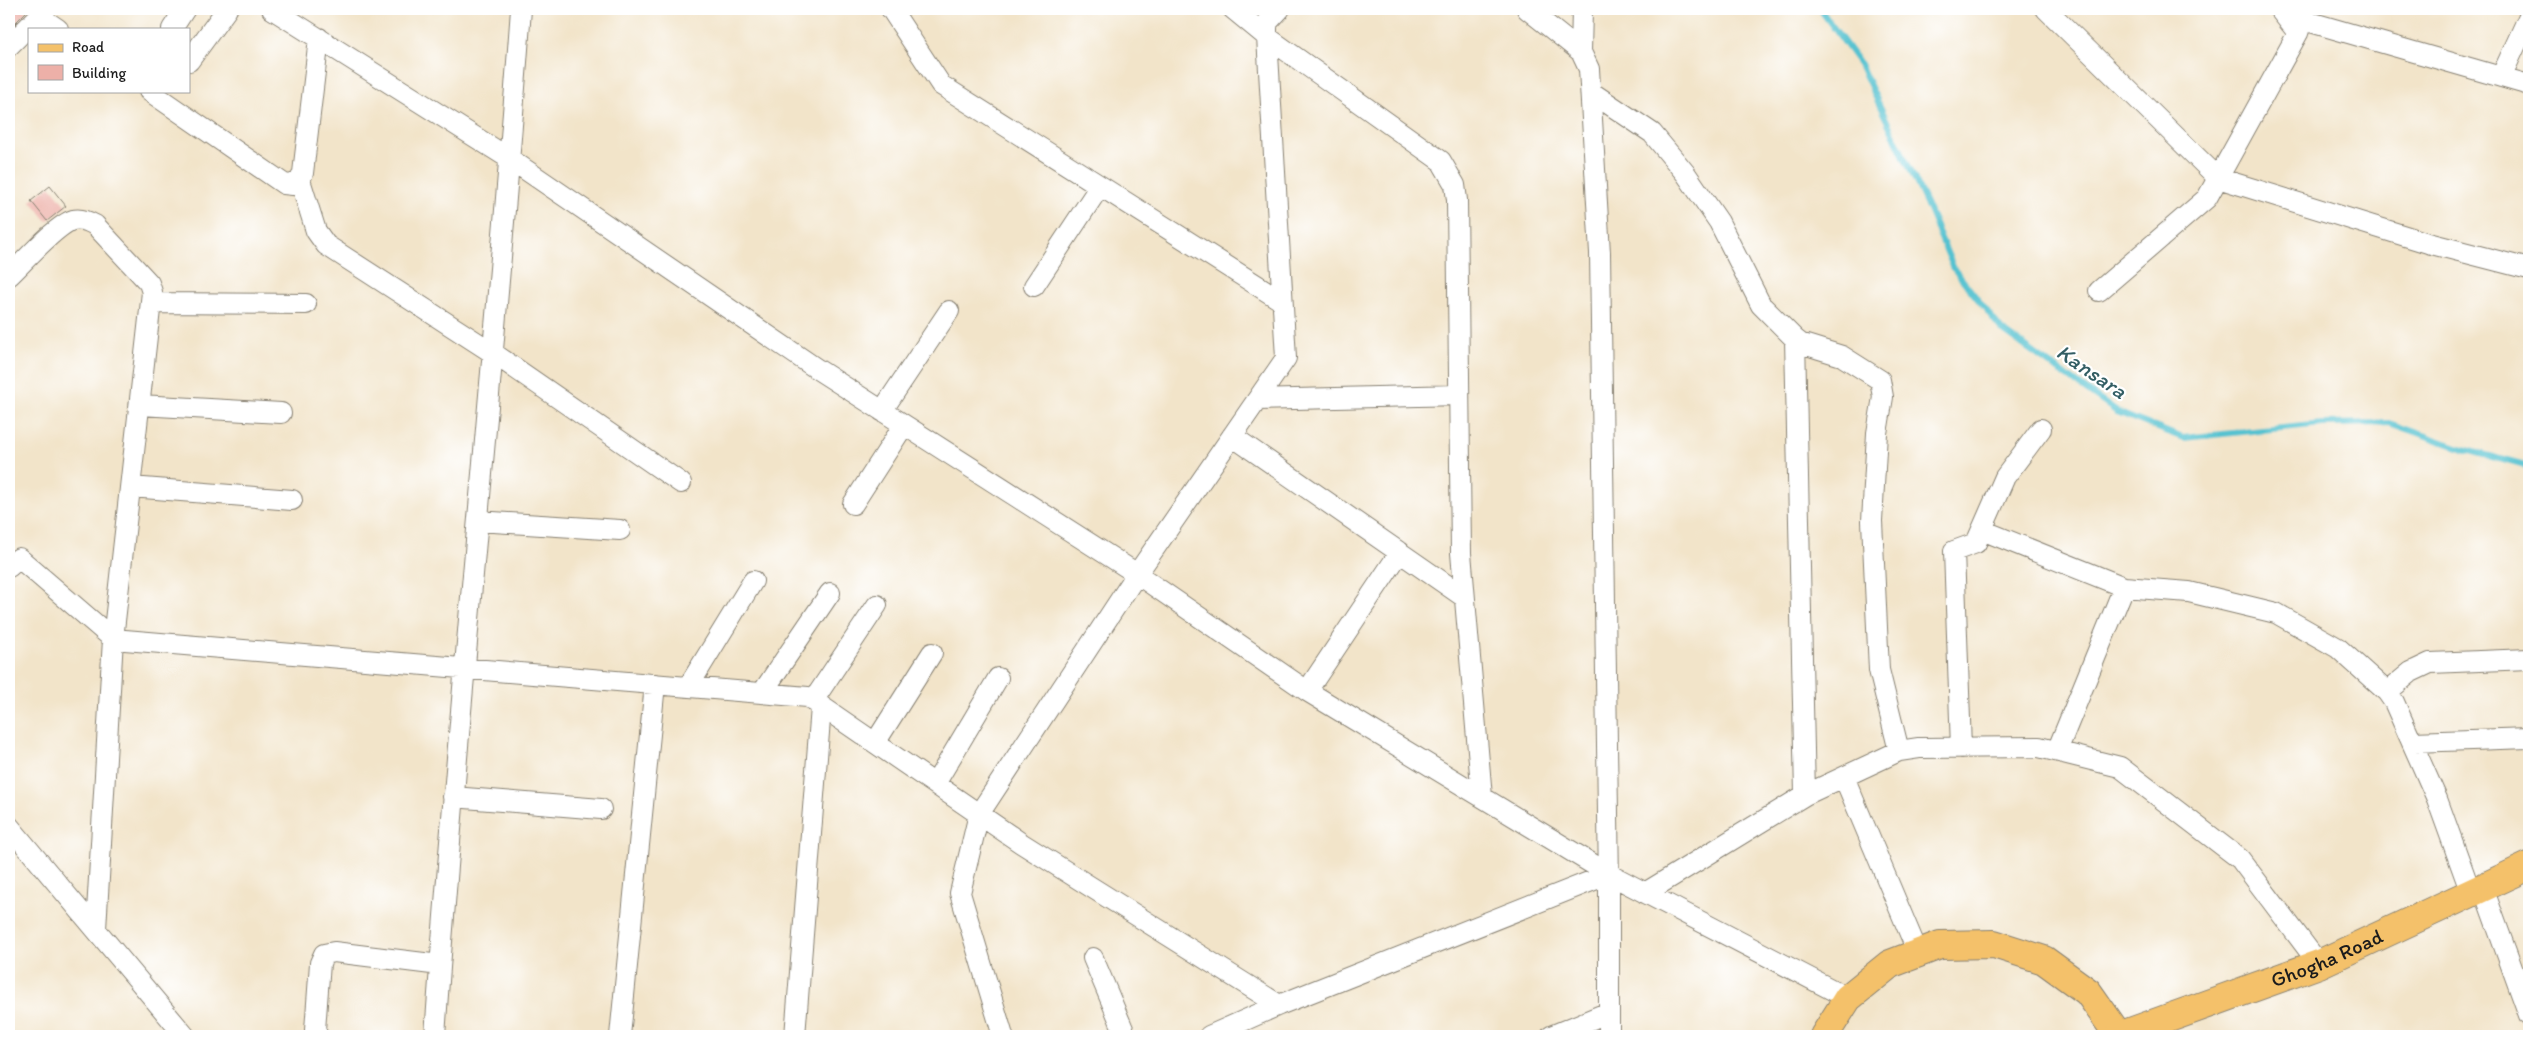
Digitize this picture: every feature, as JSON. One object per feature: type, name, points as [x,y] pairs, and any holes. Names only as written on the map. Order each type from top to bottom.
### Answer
[{"type":"main road","name":"Ghogha Road","points":[[2119,1036],[2319,964],[2529,866]]},
{"type":"main road","points":[[1824,1036],[1848,998],[1890,964],[1940,946],[1994,944],[2044,960],[2088,992],[2119,1036]]},
{"type":"street","points":[[173,28],[185,9]]},
{"type":"street","points":[[190,60],[227,9]]},
{"type":"street","points":[[272,9],[510,159],[817,369],[1137,574],[1307,691],[1609,874],[1848,998]]},
{"type":"street","points":[[435,1036],[453,797],[510,159],[521,9]]},
{"type":"street","points":[[891,9],[941,85],[1282,301]]},
{"type":"street","points":[[1233,9],[1267,37],[1440,161],[1449,172],[1455,185],[1457,200],[1461,553],[1482,797]]},
{"type":"street","points":[[1003,1036],[960,893],[979,814],[1137,574],[1286,358],[1267,37],[1267,23],[1280,9]]},
{"type":"street","points":[[1527,9],[1581,52],[1589,69],[1591,92],[1600,253],[1609,874],[1608,1036]]},
{"type":"street","points":[[1581,52],[1582,9]]},
{"type":"street","points":[[2046,9],[2218,178],[2428,243],[2529,269]]},
{"type":"street","points":[[2279,9],[2302,21],[2529,85]]},
{"type":"street","points":[[9,46],[43,12],[57,28]]},
{"type":"street","points":[[2501,77],[2529,16]]},
{"type":"street","points":[[2099,291],[2207,198],[2302,21]]},
{"type":"street","points":[[319,38],[300,180],[316,231],[326,245],[493,353],[681,483]]},
{"type":"street","points":[[1591,92],[1652,133],[1719,222],[1761,305],[1800,344],[1842,356],[1880,380],[1883,397],[1877,433],[1872,521],[1879,670],[1899,752]]},
{"type":"street","points":[[159,94],[284,184],[294,185],[300,180]]},
{"type":"street","points":[[1034,286],[1100,186]]},
{"type":"street","points":[[9,276],[61,226],[74,220],[86,220],[95,224],[149,283],[152,303],[113,639],[96,929]]},
{"type":"street","points":[[152,303],[306,304]]},
{"type":"street","points":[[882,411],[949,311]]},
{"type":"street","points":[[1795,339],[1806,795]]},
{"type":"street","points":[[1256,400],[1459,395]]},
{"type":"street","points":[[140,405],[282,413]]},
{"type":"street","points":[[853,504],[904,425]]},
{"type":"street","points":[[1961,748],[1954,552],[1976,542],[2005,477],[2041,429]]},
{"type":"street","points":[[1232,436],[1464,597]]},
{"type":"street","points":[[131,487],[292,500]]},
{"type":"street","points":[[478,521],[620,530]]},
{"type":"street","points":[[1982,530],[2124,587],[2188,592],[2276,612],[2338,648],[2388,692],[2438,799],[2529,1015]]},
{"type":"street","points":[[1307,691],[1400,552]]},
{"type":"street","points":[[12,557],[113,639],[465,667],[808,698],[979,814],[1279,1005]]},
{"type":"street","points":[[688,687],[754,582]]},
{"type":"street","points":[[2057,751],[2124,587]]},
{"type":"street","points":[[762,693],[830,593]]},
{"type":"street","points":[[795,1036],[817,704],[876,605]]},
{"type":"street","points":[[875,743],[932,653]]},
{"type":"street","points":[[2388,692],[2410,672],[2430,663],[2529,659]]},
{"type":"street","points":[[935,784],[998,678]]},
{"type":"street","points":[[620,1036],[655,684]]},
{"type":"street","points":[[2413,742],[2529,738]]},
{"type":"street","points":[[1645,893],[1806,795],[1899,752],[1919,748],[2039,747],[2120,767],[2240,859],[2319,964]]},
{"type":"street","points":[[1844,778],[1918,953]]},
{"type":"street","points":[[453,797],[601,809]]},
{"type":"street","points":[[9,826],[186,1036]]},
{"type":"street","points":[[1209,1036],[1279,1005],[1609,874]]},
{"type":"street","points":[[318,1036],[315,1030],[320,963],[324,954],[334,952],[440,965]]},
{"type":"street","points":[[1093,958],[1126,1036]]},
{"type":"street","points":[[1551,1036],[1608,1012]]},
{"type":"building","points":[[9,9],[23,9],[26,12],[10,28]]},
{"type":"building","points":[[50,186],[66,206],[47,221],[31,201]]},
{"type":"waterway","name":"Kansara","points":[[1820,9],[1860,64],[1926,203],[1954,269],[2002,330],[2117,412],[2183,438],[2323,424],[2389,423],[2463,449],[2529,467]]}]
